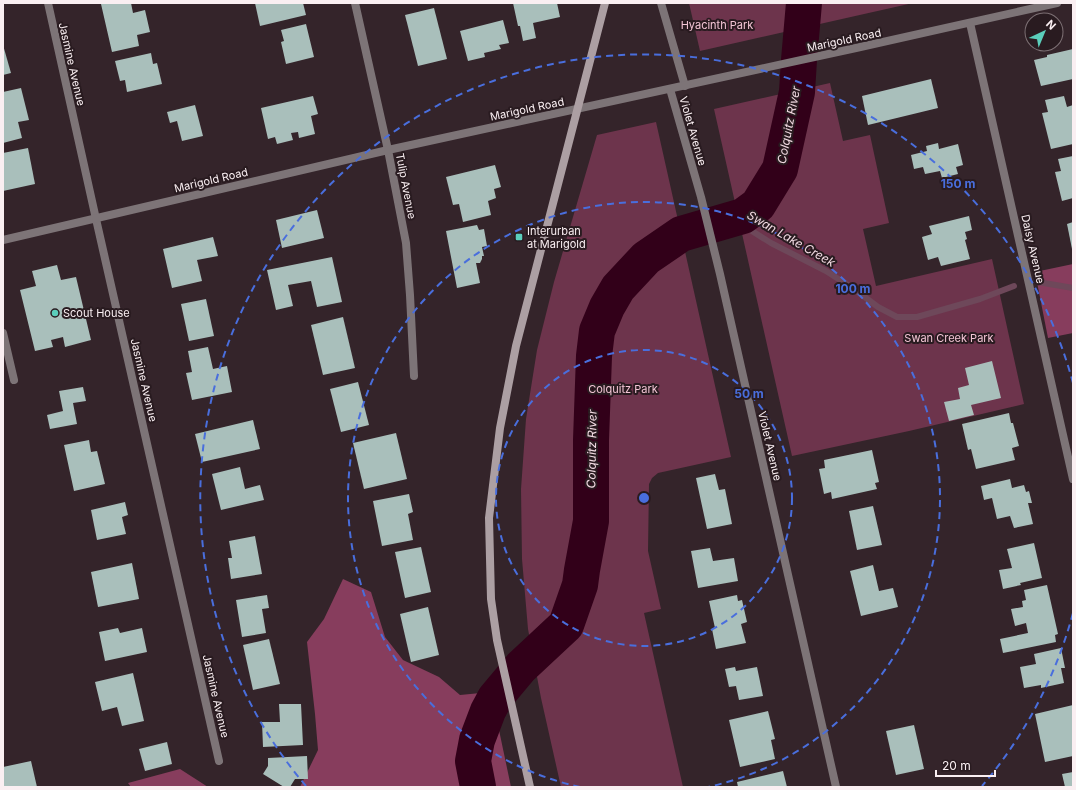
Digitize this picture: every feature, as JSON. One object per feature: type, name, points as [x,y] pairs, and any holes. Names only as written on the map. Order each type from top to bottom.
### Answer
[{"type":"main road","points":[[530,787],[499,650],[490,599],[489,518],[500,428],[516,346],[605,3]]},
{"type":"street","name":"Jasmine Avenue","points":[[48,3],[219,761]]},
{"type":"street","name":"Tulip Avenue","points":[[355,3],[388,150],[406,243],[414,376]]},
{"type":"street","name":"Violet Avenue","points":[[661,3],[685,86]]},
{"type":"street","name":"Marigold Road","points":[[3,240],[388,150],[685,86],[1057,3]]},
{"type":"street","name":"Daisy Avenue","points":[[970,23],[1073,479]]},
{"type":"street","name":"Violet Avenue","points":[[670,89],[711,236],[836,787]]},
{"type":"street","points":[[3,333],[14,380]]},
{"type":"green space","name":"Hyacinth Park","points":[[689,3],[913,3],[700,51]]},
{"type":"green space","name":"Swan Creek Park","points":[[830,83],[843,141],[870,135],[889,223],[863,229],[876,286],[992,259],[1024,404],[792,456],[714,109]]},
{"type":"green space","name":"Colquitz Park","points":[[656,122],[731,457],[658,473],[652,478],[649,484],[648,551],[661,609],[644,613],[683,787],[561,787],[541,698],[528,629],[522,559],[521,489],[526,419],[537,350],[554,282],[597,135]]},
{"type":"shaded area","points":[[1073,264],[1073,333],[1048,338],[1035,272]]},
{"type":"shaded area","points":[[343,579],[371,592],[385,637],[403,660],[439,677],[460,695],[491,692],[511,787],[300,787],[318,750],[307,642],[324,619]]},
{"type":"shaded area","points":[[180,769],[208,787],[131,787],[128,783]]},
{"type":"building","points":[[131,3],[133,13],[145,10],[150,32],[137,35],[139,46],[112,52],[101,4]]},
{"type":"building","points":[[255,3],[303,3],[306,15],[260,26]]},
{"type":"building","points":[[513,3],[557,3],[560,17],[533,23],[536,38],[523,41]]},
{"type":"building","points":[[434,8],[447,59],[418,66],[405,15]]},
{"type":"building","points":[[503,20],[509,43],[499,45],[501,49],[484,53],[485,57],[468,61],[460,31]]},
{"type":"building","points":[[306,24],[314,57],[286,64],[281,42],[284,41],[281,30]]},
{"type":"building","points":[[3,45],[11,73],[3,75]]},
{"type":"building","points":[[1073,49],[1073,79],[1041,86],[1034,60]]},
{"type":"building","points":[[151,53],[153,64],[157,63],[162,84],[127,92],[125,80],[120,81],[115,61]]},
{"type":"building","points":[[931,79],[938,108],[868,125],[862,96]]},
{"type":"building","points":[[21,88],[29,120],[18,122],[22,138],[3,143],[3,92]]},
{"type":"building","points":[[313,96],[318,114],[311,116],[315,134],[299,138],[298,132],[291,133],[293,140],[277,144],[275,137],[268,139],[261,108]]},
{"type":"building","points":[[1064,96],[1067,107],[1073,105],[1073,144],[1051,149],[1042,113],[1048,112],[1045,100]]},
{"type":"building","points":[[195,105],[203,136],[182,141],[177,121],[170,123],[167,112]]},
{"type":"building","points":[[938,143],[939,149],[958,144],[963,165],[956,167],[958,174],[942,178],[940,171],[925,174],[923,167],[914,169],[911,155],[927,151],[926,146]]},
{"type":"building","points":[[28,148],[35,184],[3,191],[3,153]]},
{"type":"building","points":[[1073,156],[1073,198],[1062,201],[1055,172],[1061,171],[1058,159]]},
{"type":"building","points":[[495,165],[501,187],[494,189],[496,198],[488,201],[491,215],[463,222],[459,204],[453,205],[446,177]]},
{"type":"building","points":[[317,210],[324,238],[282,248],[276,220]]},
{"type":"building","points":[[969,216],[972,230],[965,232],[967,239],[965,240],[970,259],[941,266],[938,257],[928,260],[922,237],[932,234],[929,226]]},
{"type":"building","points":[[1073,222],[1073,249],[1072,249],[1067,224]]},
{"type":"building","points":[[477,225],[479,230],[484,229],[487,246],[482,247],[484,256],[482,256],[480,263],[476,263],[480,283],[457,288],[446,231]]},
{"type":"building","points":[[213,237],[218,256],[197,260],[202,281],[172,288],[163,249]]},
{"type":"building","points":[[332,257],[342,302],[317,307],[311,281],[288,285],[293,306],[276,310],[267,270]]},
{"type":"building","name":"Scout House","points":[[57,265],[61,280],[76,277],[91,340],[65,347],[63,337],[51,340],[53,347],[35,351],[20,290],[36,286],[32,271]]},
{"type":"building","points":[[206,299],[214,336],[189,341],[181,304]]},
{"type":"building","points":[[343,317],[355,368],[323,375],[311,325]]},
{"type":"building","points":[[208,347],[213,369],[227,366],[232,392],[192,400],[186,373],[192,372],[188,351]]},
{"type":"building","points":[[992,361],[1001,398],[971,405],[974,415],[949,421],[944,402],[960,399],[958,388],[969,385],[965,368]]},
{"type":"building","points":[[358,382],[369,425],[341,432],[330,389]]},
{"type":"building","points":[[83,387],[86,401],[73,403],[77,424],[50,429],[47,415],[63,411],[59,391]]},
{"type":"building","points":[[1009,413],[1019,446],[1012,448],[1015,460],[976,469],[971,449],[968,450],[962,424]]},
{"type":"building","points":[[253,420],[260,449],[202,462],[195,434]]},
{"type":"building","points":[[396,433],[407,479],[364,489],[353,443]]},
{"type":"building","points":[[89,440],[91,452],[97,451],[105,484],[74,491],[64,445]]},
{"type":"building","points":[[872,450],[879,482],[875,483],[877,489],[832,499],[831,492],[824,494],[819,469],[825,468],[824,460]]},
{"type":"building","points":[[240,467],[245,489],[260,485],[264,500],[221,510],[212,474]]},
{"type":"building","points":[[715,474],[719,490],[725,489],[732,524],[707,529],[696,478]]},
{"type":"building","points":[[1010,479],[1012,488],[1024,485],[1026,492],[1029,491],[1032,503],[1028,503],[1033,524],[1014,528],[1010,516],[997,519],[992,498],[984,500],[981,486]]},
{"type":"building","points":[[409,494],[413,512],[408,514],[413,540],[382,546],[373,501]]},
{"type":"building","points":[[125,502],[128,515],[122,517],[126,534],[97,540],[91,510]]},
{"type":"building","points":[[873,506],[882,545],[857,550],[849,511]]},
{"type":"building","points":[[255,536],[262,574],[231,579],[228,558],[232,558],[229,541]]},
{"type":"building","points":[[1034,543],[1042,578],[1003,589],[999,570],[1012,568],[1007,549]]},
{"type":"building","points":[[421,547],[431,592],[405,598],[395,552]]},
{"type":"building","points":[[710,548],[713,561],[734,558],[738,581],[698,588],[691,551]]},
{"type":"building","points":[[132,563],[139,599],[98,607],[91,572]]},
{"type":"building","points":[[873,565],[879,591],[893,588],[898,607],[861,616],[850,571]]},
{"type":"building","points":[[1047,585],[1058,634],[1055,635],[1056,642],[1003,653],[1000,639],[1028,633],[1026,623],[1015,626],[1011,609],[1023,607],[1022,601],[1026,600],[1024,590]]},
{"type":"building","points":[[267,595],[269,608],[262,609],[266,633],[242,637],[236,600]]},
{"type":"building","points":[[737,595],[738,601],[742,600],[747,622],[741,624],[746,643],[716,649],[712,629],[715,628],[709,601]]},
{"type":"building","points":[[428,607],[439,655],[411,662],[400,614]]},
{"type":"building","points":[[118,628],[120,633],[142,628],[147,652],[105,661],[99,632]]},
{"type":"building","points":[[269,639],[280,684],[253,690],[243,645]]},
{"type":"building","points":[[1061,648],[1065,668],[1061,668],[1064,683],[1041,688],[1041,685],[1024,688],[1020,667],[1036,664],[1034,654]]},
{"type":"building","points":[[735,667],[736,671],[757,667],[763,696],[739,700],[736,686],[729,687],[725,669]]},
{"type":"building","points":[[133,673],[144,721],[122,726],[117,707],[102,711],[95,682]]},
{"type":"building","points":[[279,704],[301,704],[303,745],[263,747],[262,722],[280,722]]},
{"type":"building","points":[[1073,705],[1073,756],[1045,762],[1035,714]]},
{"type":"building","points":[[768,711],[775,739],[771,740],[775,759],[740,767],[729,720]]},
{"type":"building","points":[[914,725],[924,769],[896,775],[886,731]]},
{"type":"building","points":[[167,742],[172,764],[145,771],[139,749]]},
{"type":"building","points":[[307,756],[308,779],[295,779],[290,787],[284,787],[263,774],[268,766],[268,758]]},
{"type":"building","points":[[31,761],[37,787],[3,787],[3,767]]},
{"type":"building","points":[[783,771],[787,787],[738,787],[737,782]]},
{"type":"building","points":[[1073,772],[1073,787],[1065,787],[1062,774]]},
{"type":"waterway","name":"Colquitz River","points":[[478,787],[473,761],[477,740],[488,711],[495,698],[521,667],[566,625],[580,585],[591,521],[591,440],[594,356],[597,331],[607,307],[618,288],[646,258],[681,234],[743,216],[758,205],[780,169],[797,92],[804,3]]},
{"type":"waterway","name":"Swan Lake Creek","points":[[733,219],[771,243],[826,271],[878,307],[897,317],[917,317],[980,299],[1014,286]]},
{"type":"waterway","name":"Swan Lake Creek","points":[[1038,282],[1073,288]]},
{"type":"place","name":"Interurban at Marigold","points":[[519,237]]},
{"type":"place","name":"Scout House","points":[[55,313]]}]
